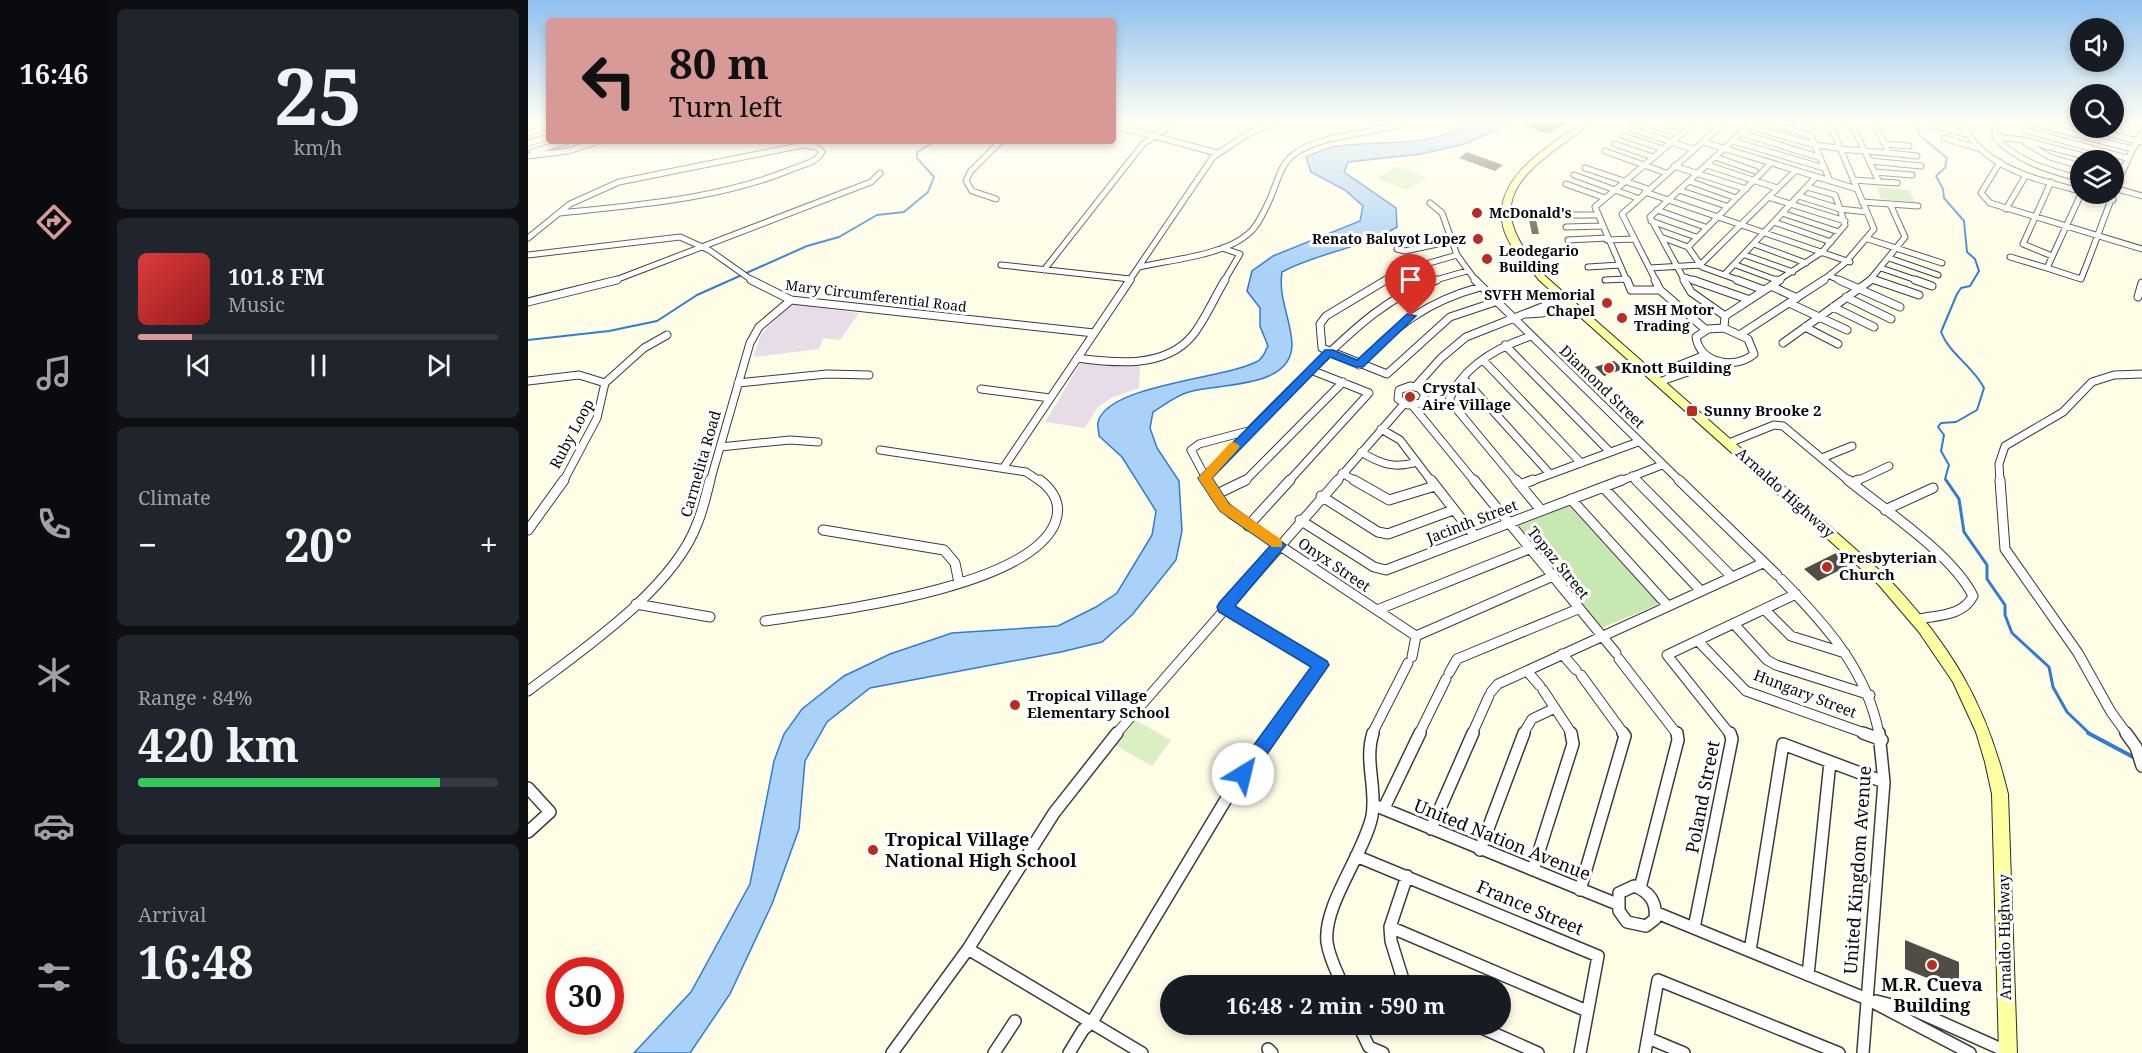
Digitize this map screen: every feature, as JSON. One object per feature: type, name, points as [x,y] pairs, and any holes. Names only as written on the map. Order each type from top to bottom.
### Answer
[{"type":"main road","name":"Arnaldo Highway","points":[[1524,171],[1512,186],[1504,207],[1506,227],[1515,248],[1542,278],[1882,580],[1919,619],[1945,654],[1978,713],[1995,764],[2003,840],[2008,1052]]},
{"type":"street","points":[[528,238],[559,213],[588,194],[634,177],[665,171]]},
{"type":"street","points":[[559,213],[736,189],[792,171]]},
{"type":"street","points":[[970,171],[966,181],[972,191],[996,199]]},
{"type":"street","points":[[1044,270],[1121,171]]},
{"type":"street","points":[[1004,467],[1205,171]]},
{"type":"street","points":[[1139,267],[1221,248],[1250,233],[1282,171]]},
{"type":"street","points":[[1595,171],[1625,181],[1668,200],[1850,262]]},
{"type":"street","points":[[1637,171],[1595,207],[1607,239],[1633,291],[1660,290]]},
{"type":"street","points":[[1661,171],[1666,173],[1622,214],[1660,290],[1705,329]]},
{"type":"street","points":[[1689,171],[1746,189]]},
{"type":"street","points":[[1701,171],[1650,217],[1691,292],[1725,316]]},
{"type":"street","points":[[1725,171],[1776,188]]},
{"type":"street","points":[[1688,247],[1705,227],[1763,171]]},
{"type":"street","points":[[1795,171],[1857,189]]},
{"type":"street","points":[[1701,265],[1795,171]]},
{"type":"street","points":[[1825,171],[1830,182]]},
{"type":"street","points":[[1741,334],[1832,277],[1850,262],[1868,239],[1874,229],[1849,171]]},
{"type":"street","points":[[1995,171],[1981,194],[1990,203],[2142,249]]},
{"type":"street","points":[[2018,171],[2070,189]]},
{"type":"street","points":[[1879,182],[1875,172],[1912,175]]},
{"type":"street","points":[[528,302],[604,285],[871,182],[879,173]]},
{"type":"street","points":[[1574,175],[1637,198]]},
{"type":"street","points":[[2006,209],[2026,175]]},
{"type":"street","points":[[1724,275],[1736,265],[1816,177]]},
{"type":"street","points":[[1853,180],[1897,183]]},
{"type":"street","points":[[1689,182],[1736,198]]},
{"type":"street","points":[[2051,183],[2023,244],[2052,256]]},
{"type":"street","points":[[1566,184],[1605,198]]},
{"type":"street","points":[[1807,187],[1835,195],[1845,221]]},
{"type":"street","points":[[1679,190],[1726,206]]},
{"type":"street","points":[[2124,191],[2142,196]]},
{"type":"street","points":[[1799,196],[1840,209],[1867,212]]},
{"type":"street","points":[[1768,197],[1845,221]]},
{"type":"street","points":[[1862,202],[1918,206]]},
{"type":"street","name":"Diamond Street","points":[[1430,203],[1442,213],[1457,255],[1480,287],[1779,577]]},
{"type":"street","points":[[1783,343],[1872,279],[1889,258],[1906,235],[1890,204]]},
{"type":"street","points":[[2047,268],[2076,204]]},
{"type":"street","points":[[2010,257],[2081,279],[2112,204]]},
{"type":"street","points":[[1657,210],[1705,227]]},
{"type":"street","points":[[1782,213],[1839,232]]},
{"type":"street","points":[[1559,215],[1597,215]]},
{"type":"street","points":[[1651,221],[1696,237]]},
{"type":"street","points":[[1725,316],[1822,252],[1845,221]]},
{"type":"street","points":[[1774,222],[1831,242]]},
{"type":"street","points":[[1566,227],[1602,226]]},
{"type":"street","name":"Mary Circumferential Road","points":[[528,255],[675,236],[703,246],[768,291],[791,300],[1094,333]]},
{"type":"street","points":[[1660,237],[1688,247],[1701,265]]},
{"type":"street","points":[[1568,240],[1634,239]]},
{"type":"street","points":[[1868,239],[1942,263]]},
{"type":"street","points":[[1397,249],[1405,251],[1451,241]]},
{"type":"street","points":[[1754,244],[1806,263]]},
{"type":"street","points":[[1077,358],[1113,363],[1133,362],[1165,354],[1184,344],[1192,336],[1240,255],[1221,248]]},
{"type":"street","points":[[1457,255],[1411,267],[1384,279],[1326,316],[1320,324],[1322,346],[1329,353],[1387,374],[1414,346],[1450,317],[1495,302]]},
{"type":"street","points":[[1745,255],[1793,272]]},
{"type":"street","points":[[1889,258],[1938,274]]},
{"type":"street","points":[[1001,265],[1130,279]]},
{"type":"street","points":[[1587,267],[1620,265]]},
{"type":"street","points":[[1650,268],[1701,265],[1724,275],[1797,298]]},
{"type":"street","points":[[1736,265],[1779,281]]},
{"type":"street","points":[[1881,268],[1932,286]]},
{"type":"street","points":[[1205,478],[1248,431],[1362,322],[1409,289],[1467,271]]},
{"type":"street","points":[[1682,276],[1750,300]]},
{"type":"street","points":[[1832,277],[1900,307]]},
{"type":"street","points":[[1605,280],[1626,279]]},
{"type":"street","points":[[1872,279],[1919,295]]},
{"type":"street","points":[[2138,297],[2142,283]]},
{"type":"street","points":[[1359,365],[1396,328],[1426,305],[1451,294],[1480,287]]},
{"type":"street","points":[[1846,297],[1891,319]]},
{"type":"street","name":"Carmelita Road","points":[[528,691],[602,634],[656,585],[697,526],[754,335],[767,319],[791,300]]},
{"type":"street","points":[[1415,387],[1441,358],[1466,338],[1512,318],[1542,313],[1568,301]]},
{"type":"street","points":[[1789,303],[1847,330]]},
{"type":"street","points":[[1833,307],[1874,327]]},
{"type":"street","points":[[1724,328],[1725,316]]},
{"type":"street","points":[[1805,327],[1838,344]]},
{"type":"street","points":[[1724,328],[1741,334],[1755,348],[1751,358],[1738,363],[1719,361],[1705,355],[1695,342],[1696,337],[1705,329],[1724,328]]},
{"type":"street","points":[[606,383],[644,348],[667,335]]},
{"type":"street","points":[[1531,336],[1505,345],[1484,360],[1449,397],[1451,404],[1541,510]]},
{"type":"street","points":[[1505,345],[1610,452]]},
{"type":"street","points":[[1656,379],[1705,355]]},
{"type":"street","points":[[1484,360],[1581,462]]},
{"type":"street","points":[[1656,379],[1719,361]]},
{"type":"street","points":[[1248,526],[1369,393],[1311,370]]},
{"type":"street","points":[[738,383],[827,374],[869,375]]},
{"type":"street","points":[[2142,374],[2114,375],[2092,382],[2063,412],[2005,446],[1999,464],[2005,549],[2078,653],[2111,712],[2136,747],[2142,766]]},
{"type":"street","name":"Ruby Loop","points":[[528,381],[579,375],[606,383],[605,398],[592,429],[546,506],[528,530]]},
{"type":"street","points":[[1464,379],[1550,474]]},
{"type":"street","points":[[1215,495],[1245,481],[1343,382]]},
{"type":"street","points":[[1415,387],[1423,391],[1425,397],[1421,403],[1408,404],[1398,399],[1397,393],[1402,388],[1415,387]]},
{"type":"street","points":[[981,389],[1050,398]]},
{"type":"street","points":[[892,1053],[968,949],[1054,813],[1133,713],[1300,520],[1381,429],[1408,404]]},
{"type":"street","name":"Topaz Street","points":[[1408,404],[1508,522],[1677,733],[1678,740],[1641,888]]},
{"type":"street","points":[[1729,443],[1779,425],[1886,510],[1948,563],[1971,589],[1973,596],[1967,607],[1919,619]]},
{"type":"street","points":[[1381,429],[1400,440],[1474,535]]},
{"type":"street","name":"Onyx Street","points":[[1248,431],[1194,447],[1191,450],[1205,478],[1224,507],[1248,526],[1416,636]]},
{"type":"street","points":[[720,447],[790,440],[818,442]]},
{"type":"street","points":[[1520,485],[1638,442]]},
{"type":"street","points":[[1822,458],[1852,446]]},
{"type":"street","points":[[765,621],[959,583],[1012,565],[1045,544],[1059,524],[1058,503],[1055,495],[1036,477],[1004,467],[880,450]]},
{"type":"street","points":[[1361,452],[1389,467],[1403,467],[1417,462]]},
{"type":"street","name":"Jacinth Street","points":[[1300,520],[1380,570],[1391,568],[1662,465]]},
{"type":"street","points":[[1852,483],[1889,466]]},
{"type":"street","points":[[1342,473],[1389,500],[1435,486]]},
{"type":"street","points":[[1632,476],[1732,577]]},
{"type":"street","points":[[1603,487],[1700,590]]},
{"type":"street","points":[[1886,510],[1933,488]]},
{"type":"street","points":[[1322,496],[1378,532],[1388,534],[1454,510]]},
{"type":"street","points":[[1571,499],[1667,606]]},
{"type":"street","points":[[823,530],[944,550],[956,563],[959,583]]},
{"type":"street","points":[[1377,610],[1529,549]]},
{"type":"street","points":[[1431,829],[1490,694],[1498,684],[1762,563]]},
{"type":"street","points":[[1379,807],[1368,761],[1369,747],[1374,731],[1410,660],[1416,636],[1551,577]]},
{"type":"street","name":"United Kingdom Avenue","points":[[1779,577],[1831,630],[1870,695],[1882,740],[1884,782],[1863,1053]]},
{"type":"street","name":"Poland Street","points":[[1694,928],[1732,739],[1730,732],[1667,655],[1796,594]]},
{"type":"street","points":[[636,604],[710,617]]},
{"type":"street","points":[[1069,1053],[1083,1030],[1092,1022],[1228,795],[1322,665],[1225,607]]},
{"type":"street","points":[[1339,975],[1327,939],[1356,856],[1379,807],[1457,659],[1578,609]]},
{"type":"street","points":[[1764,609],[1791,636],[1845,653]]},
{"type":"street","points":[[1734,624],[1767,660],[1776,665],[1870,695]]},
{"type":"street","name":"Hungary Street","points":[[1698,641],[1746,691],[1882,740]]},
{"type":"street","points":[[1562,654],[1579,672],[1625,736],[1580,890]]},
{"type":"street","points":[[1527,670],[1572,735],[1573,744],[1533,870]]},
{"type":"street","points":[[1480,850],[1527,725],[1532,719],[1555,708]]},
{"type":"street","points":[[1750,951],[1783,744],[1884,782]]},
{"type":"street","points":[[1808,975],[1830,762]]},
{"type":"street","points":[[528,788],[550,812],[528,832]]},
{"type":"street","name":"United Nation Avenue","points":[[1379,807],[1617,904]]},
{"type":"street","name":"France Street","points":[[1356,856],[1598,956],[1580,1053]]},
{"type":"street","points":[[1402,975],[1391,941],[1390,927],[1407,876]]},
{"type":"street","points":[[1641,888],[1651,896],[1657,913],[1652,923],[1646,926],[1634,926],[1622,917],[1617,904],[1619,893],[1623,889],[1641,888]]},
{"type":"street","points":[[1657,913],[1867,999],[1970,1053]]},
{"type":"street","points":[[1390,927],[1587,1011]]},
{"type":"street","points":[[968,949],[1142,1053]]},
{"type":"street","points":[[1645,1053],[1658,980],[1839,1053]]},
{"type":"street","points":[[1867,999],[1916,1011],[2008,1052]]},
{"type":"street","points":[[994,1053],[1016,1021]]},
{"type":"street","points":[[1364,1035],[1369,1047],[1383,1053]]},
{"type":"street","points":[[1498,1035],[1538,1053]]},
{"type":"street","points":[[1648,1038],[1684,1053]]},
{"type":"shaded area","points":[[795,304],[859,313],[840,340],[823,338],[819,349],[753,357],[761,335],[788,307]]},
{"type":"shaded area","points":[[1086,361],[1114,366],[1140,363],[1139,388],[1111,398],[1097,408],[1085,428],[1045,422],[1080,364]]},
{"type":"green space","points":[[1389,171],[1410,171],[1427,178],[1406,190],[1377,178]]},
{"type":"green space","points":[[1877,187],[1909,190],[1915,202],[1881,199]]},
{"type":"green space","points":[[1570,504],[1659,604],[1601,628],[1517,524]]},
{"type":"green space","points":[[1135,720],[1171,740],[1152,766],[1115,745]]},
{"type":"water","points":[[1344,171],[1396,208],[1397,227],[1369,240],[1282,272],[1283,300],[1292,344],[1289,359],[1280,369],[1268,377],[1252,382],[1184,393],[1153,412],[1150,428],[1157,448],[1179,481],[1182,531],[1176,560],[1132,615],[1102,642],[1061,652],[870,688],[827,722],[805,761],[799,829],[772,904],[730,994],[690,1053],[634,1053],[691,992],[750,884],[774,761],[784,734],[802,709],[844,676],[890,654],[952,633],[1058,626],[1096,607],[1117,593],[1152,535],[1156,511],[1122,457],[1099,436],[1098,422],[1106,409],[1123,399],[1170,384],[1242,367],[1262,358],[1268,346],[1260,326],[1260,308],[1247,291],[1252,271],[1273,256],[1360,221],[1363,206],[1345,190],[1311,172]]},
{"type":"building","points":[[1534,210],[1539,234],[1532,234],[1527,211]]},
{"type":"building","name":"Knott Building","points":[[1614,361],[1624,369],[1604,376],[1595,367]]},
{"type":"building","name":"Presbyterian Church","points":[[1836,553],[1850,565],[1818,581],[1804,569]]},
{"type":"building","name":"M.R. Cueva Building","points":[[1905,940],[1959,962],[1959,991],[1905,969]]},
{"type":"waterway","points":[[528,340],[609,331],[657,321],[697,295],[807,246],[839,237],[877,215],[904,212],[928,192],[934,177],[929,171]]},
{"type":"waterway","points":[[1941,171],[1936,176],[1943,189],[1944,198],[1964,221],[1967,252],[1975,259],[1979,271],[1970,286],[1961,288],[1957,294],[1941,332],[1950,347],[1974,373],[1984,388],[1977,410],[1956,422],[1941,423],[1938,427],[1944,435],[1941,451],[1949,465],[1945,479],[1947,482]]},
{"type":"waterway","points":[[1946,480],[1959,499],[1964,532],[1987,565],[1987,579],[2005,605],[2005,615],[2012,633],[2049,667],[2053,687],[2067,712],[2090,734]]},
{"type":"waterway","points":[[2088,733],[2135,758]]},
{"type":"slow traffic","points":[[1234,446],[1205,478],[1224,507],[1248,526],[1277,544]]},
{"type":"place","name":"McDonald's","points":[[1477,213]]},
{"type":"place","name":"Renato Baluyot Lopez","points":[[1478,239]]},
{"type":"place","name":"Leodegario Building","points":[[1487,259]]},
{"type":"place","name":"SVFH Memorial Chapel","points":[[1607,303]]},
{"type":"place","name":"MSH Motor Trading","points":[[1622,318]]},
{"type":"place","name":"Knott Building","points":[[1609,368]]},
{"type":"place","name":"Crystal Aire Village","points":[[1410,397]]},
{"type":"place","name":"Sunny Brooke 2","points":[[1692,411]]},
{"type":"place","name":"Presbyterian Church","points":[[1827,567]]},
{"type":"place","name":"Tropical Village Elementary School","points":[[1015,705]]},
{"type":"place","name":"Tropical Village National High School","points":[[873,850]]},
{"type":"place","name":"M.R. Cueva Building","points":[[1932,965]]},
{"type":"route","points":[[1243,774],[1322,665],[1225,607],[1279,545],[1248,526],[1224,507],[1205,478],[1248,431],[1329,353],[1359,365],[1411,316]]}]
